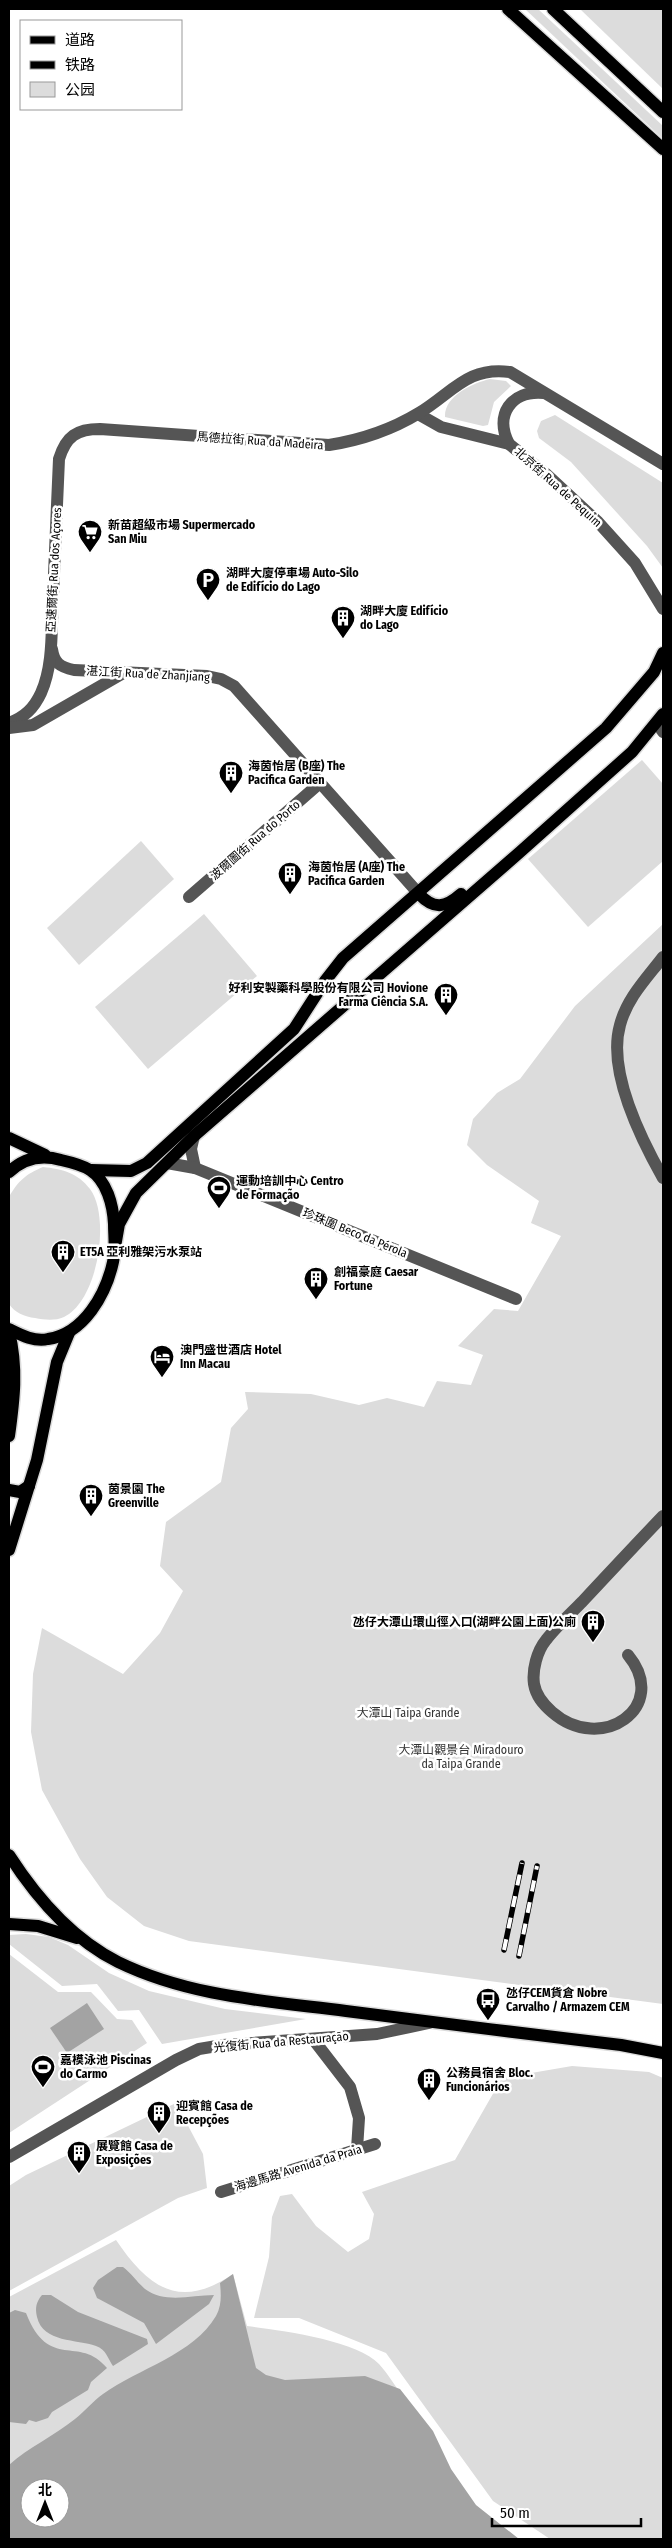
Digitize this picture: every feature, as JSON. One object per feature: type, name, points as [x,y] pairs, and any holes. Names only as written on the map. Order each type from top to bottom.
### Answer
[{"type":"main road","points":[[508,9],[663,149]]},
{"type":"main road","points":[[552,9],[663,112]]},
{"type":"main road","points":[[9,1138],[50,1156],[90,1170],[131,1171],[147,1163],[294,1029],[325,981],[343,958],[419,894],[606,728],[654,672],[663,653]]},
{"type":"main road","points":[[9,1550],[37,1460],[57,1362],[69,1333],[91,1310],[110,1276],[119,1224],[136,1193],[194,1136],[520,852],[632,752],[661,723]]},
{"type":"main road","points":[[419,894],[427,903],[434,906],[450,903],[496,862],[520,852]]},
{"type":"main road","points":[[9,1172],[16,1165],[32,1158],[50,1156]]},
{"type":"main road","points":[[90,1170],[102,1184],[110,1198],[115,1247]]},
{"type":"main road","points":[[9,1330],[27,1338],[47,1340],[69,1333]]},
{"type":"main road","points":[[9,1330],[16,1367],[16,1387],[9,1436]]},
{"type":"main road","points":[[9,1490],[20,1492],[29,1486]]},
{"type":"main road","points":[[9,1855],[42,1901],[63,1923],[99,1950]]},
{"type":"main road","points":[[9,1924],[51,1929],[76,1938],[147,1975],[206,1993],[621,2045],[663,2053]]},
{"type":"street","name":"馬德拉街 Rua da Madeira","points":[[100,429],[329,445],[361,440],[418,414],[478,372],[494,369],[510,372],[544,393]]},
{"type":"street","points":[[509,444],[502,425],[508,406],[524,394],[544,393],[663,464]]},
{"type":"street","name":"北京街 Rua de Pequim","points":[[418,414],[441,427],[509,444],[546,474],[598,522],[645,576],[663,609]]},
{"type":"street","name":"亞速爾街 Rua dos Açores","points":[[9,723],[19,720],[32,709],[42,692],[48,663],[59,459],[63,446],[71,435],[86,429],[100,429]]},
{"type":"street","name":"湛江街 Rua de Zhanjiang","points":[[51,631],[53,656],[55,661],[63,668],[207,676],[229,683],[419,894]]},
{"type":"street","points":[[9,728],[33,725],[125,672]]},
{"type":"street","name":"波爾圖街 Rua do Porto","points":[[189,897],[320,783]]},
{"type":"street","points":[[663,957],[635,992],[626,1008],[619,1025],[617,1044],[626,1096],[644,1144],[663,1178]]},
{"type":"street","points":[[194,1136],[191,1149],[195,1168]]},
{"type":"street","name":"珍珠圍 Beco da Pérola","points":[[167,1164],[195,1168],[516,1299]]},
{"type":"street","points":[[628,1656],[634,1662],[638,1676],[639,1700],[635,1710],[620,1724],[589,1729],[573,1726],[560,1719],[539,1699],[534,1684],[534,1671],[544,1642],[663,1516]]},
{"type":"street","name":"光復街 Rua da Restauração","points":[[9,2157],[176,2060],[199,2049],[377,2034],[431,2022]]},
{"type":"street","points":[[313,2039],[350,2087],[359,2118],[357,2149]]},
{"type":"street","name":"海邊馬路 Avenida da Praia","points":[[221,2192],[375,2144]]},
{"type":"green space","points":[[525,9],[538,9],[663,126],[663,139]]},
{"type":"green space","points":[[580,9],[663,9],[663,89]]},
{"type":"green space","points":[[490,379],[506,381],[511,386],[494,402],[488,425],[483,426],[445,417],[449,403],[454,397],[468,387]]},
{"type":"green space","points":[[555,415],[663,483],[663,568],[647,546],[571,462],[539,438],[537,431],[541,421]]},
{"type":"green space","points":[[642,760],[663,784],[663,861],[588,927],[528,859]]},
{"type":"green space","points":[[141,841],[174,879],[79,965],[47,928]]},
{"type":"green space","points":[[204,914],[257,976],[148,1069],[95,1007]]},
{"type":"green space","name":"大潭山 Taipa Grande","points":[[663,924],[663,2004],[189,1941],[144,1926],[107,1897],[80,1859],[42,1790],[31,1732],[33,1674],[42,1628],[123,1674],[160,1633],[183,1591],[160,1566],[166,1522],[221,1482],[231,1428],[248,1409],[245,1392],[311,1394],[359,1405],[387,1398],[424,1407],[437,1381],[471,1385],[483,1355],[458,1346],[494,1309],[518,1311],[561,1236],[531,1223],[539,1201],[487,1165],[467,1145],[473,1119],[497,1093],[520,1079],[575,1006]]},
{"type":"green space","points":[[43,1167],[57,1169],[80,1179],[90,1189],[96,1202],[100,1219],[98,1258],[93,1277],[76,1308],[64,1317],[54,1320],[24,1315],[17,1312],[9,1304],[9,1197],[23,1179]]},
{"type":"green space","points":[[26,1934],[49,1937],[68,1945],[109,1973],[149,1991],[225,2009],[306,2019],[162,2044],[139,2010],[118,2011],[97,1984],[62,1986],[9,1944],[9,1935]]},
{"type":"green space","name":"嘉模泳池 Piscinas do Carmo","points":[[9,1954],[58,1992],[91,1992],[117,2019],[132,2020],[147,2043],[9,2133]]},
{"type":"green space","points":[[572,2066],[649,2072],[663,2078],[663,2539],[550,2539],[493,2501],[386,2353],[299,2318],[254,2318],[269,2257],[272,2217],[280,2196],[292,2194],[316,2226],[348,2252],[369,2239],[374,2214],[362,2192],[455,2160],[502,2078]]},
{"type":"green space","points":[[176,2103],[203,2154],[207,2188],[178,2198],[9,2291],[9,2186],[26,2175]]},
{"type":"green space","points":[[116,2240],[140,2270],[153,2281],[166,2288],[181,2292],[196,2291],[214,2285],[233,2274],[247,2326],[278,2330],[336,2342],[354,2348],[368,2356],[379,2364],[392,2381],[430,2441],[70,2525],[70,2478],[20,2478],[20,2528],[56,2528],[9,2539],[9,2297]]},
{"type":"shaded area","points":[[87,2003],[104,2029],[67,2053],[50,2028]]},
{"type":"shaded area","points":[[117,2267],[123,2267],[145,2289],[153,2294],[179,2298],[214,2295],[209,2304],[156,2344],[144,2323],[97,2298],[93,2288],[98,2280]]},
{"type":"shaded area","points":[[233,2274],[256,2368],[266,2375],[285,2380],[365,2376],[400,2389],[433,2431],[451,2469],[476,2505],[519,2539],[9,2539],[9,2465],[79,2416],[103,2394],[180,2351],[194,2341],[216,2316],[221,2300],[220,2283]]},
{"type":"shaded area","points":[[42,2295],[51,2295],[78,2312],[147,2339],[148,2344],[113,2366],[99,2347],[62,2339],[46,2332],[40,2325],[36,2314],[37,2303]]},
{"type":"shaded area","points":[[15,2310],[26,2313],[35,2331],[44,2342],[65,2350],[86,2353],[96,2358],[107,2368],[91,2382],[88,2390],[52,2412],[48,2418],[36,2422],[29,2420],[26,2424],[9,2422],[9,2313]]},
{"type":"railway","points":[[504,1950],[522,1863]]},
{"type":"railway","points":[[519,1956],[537,1866]]},
{"type":"place","name":"新苗超級市場 Supermercado San Miu","points":[[90,553]]},
{"type":"place","name":"湖畔大廈停車場 Auto-Silo de Edifício do Lago","points":[[208,601]]},
{"type":"place","name":"湖畔大廈 Edifício do Lago","points":[[343,639]]},
{"type":"place","name":"海茵怡居 (B座) The Pacifica Garden","points":[[231,794]]},
{"type":"place","name":"海茵怡居 (A座) The Pacifica Garden","points":[[290,895]]},
{"type":"place","name":"好利安製藥科學股份有限公司 Hovione Farma Ciência S.A.","points":[[446,1016]]},
{"type":"place","name":"運動培訓中心 Centro de Formação","points":[[219,1209]]},
{"type":"place","name":"ET5A 亞利雅架污水泵站","points":[[63,1273]]},
{"type":"place","name":"創福豪庭 Caesar Fortune","points":[[316,1300]]},
{"type":"place","name":"澳門盛世酒店 Hotel Inn Macau","points":[[162,1378]]},
{"type":"place","name":"茵景園 The Greenville","points":[[91,1517]]},
{"type":"place","name":"氹仔大潭山環山徑入口(湖畔公園上面)公廁","points":[[593,1643]]},
{"type":"place","name":"氹仔CEM貨倉 Nobre Carvalho / Armazem CEM","points":[[488,2021]]},
{"type":"place","name":"嘉模泳池 Piscinas do Carmo","points":[[43,2088]]},
{"type":"place","name":"公務員宿舍 Bloc. Funcionários","points":[[429,2101]]},
{"type":"place","name":"迎賓館 Casa de Recepções","points":[[159,2134]]},
{"type":"place","name":"展覽館 Casa de Exposições","points":[[79,2174]]},
{"type":"park label","name":"大潭山觀景台 Miradouro da Taipa Grande","points":[[461,1757]]}]
